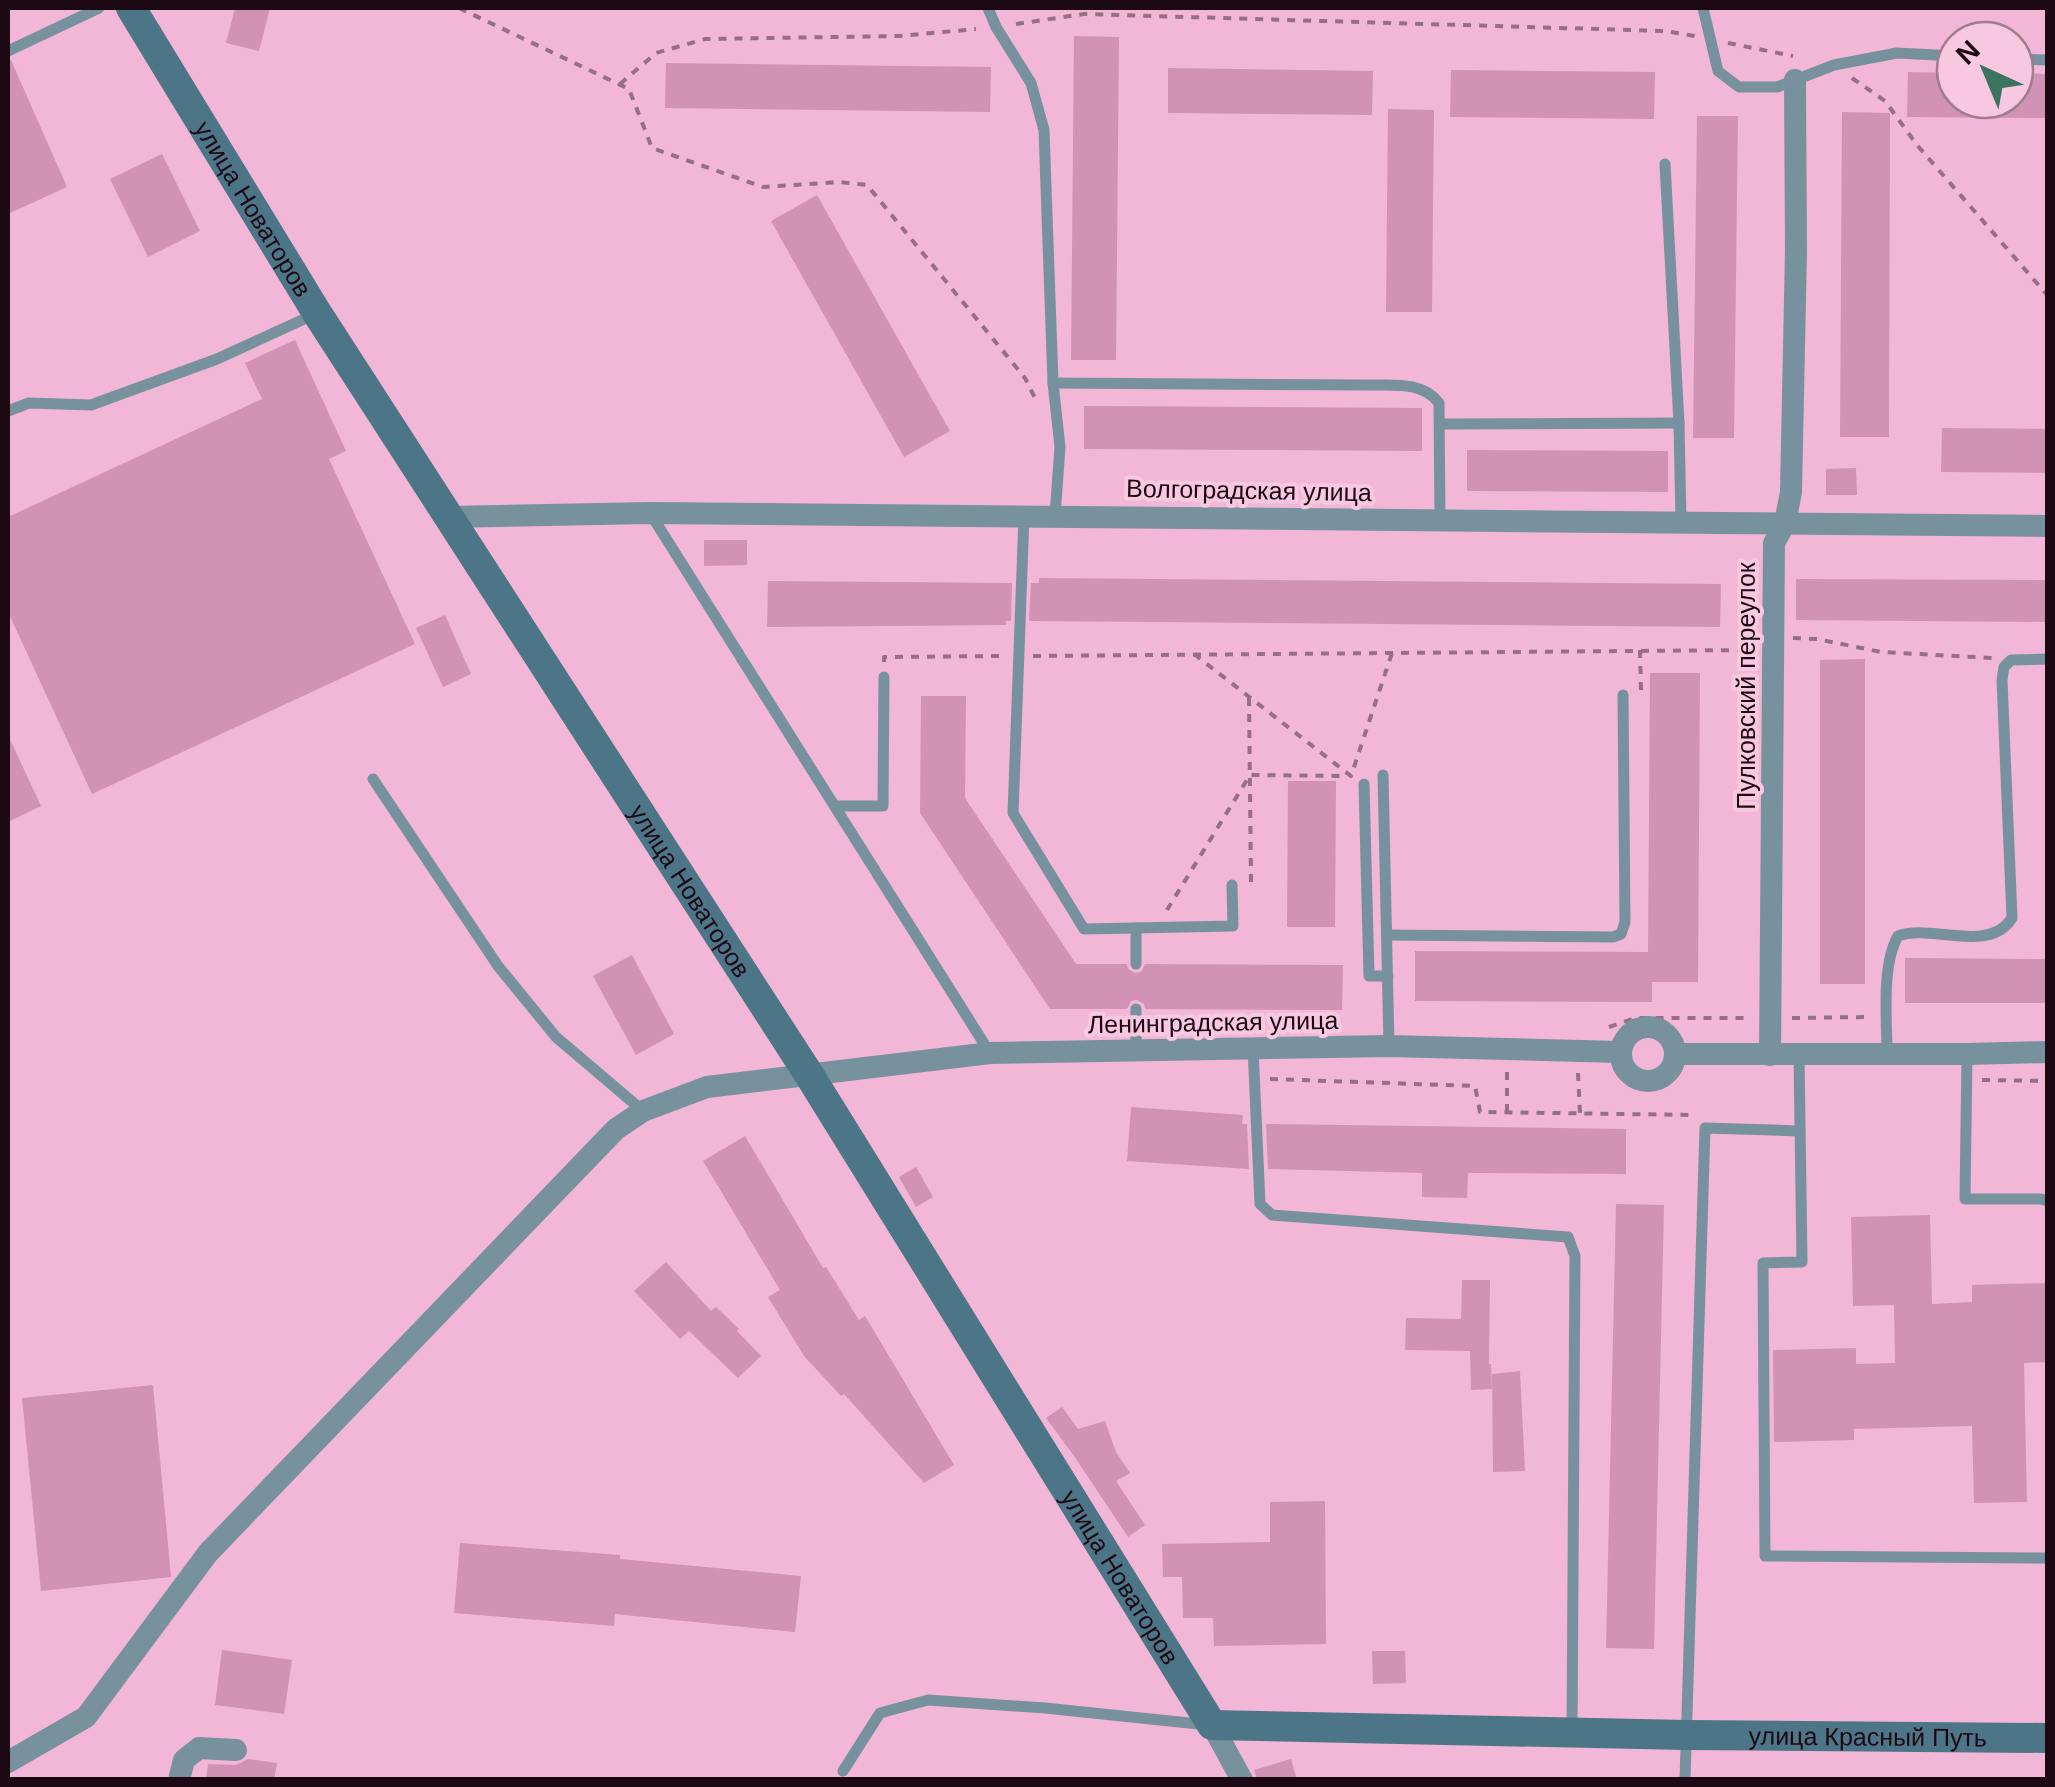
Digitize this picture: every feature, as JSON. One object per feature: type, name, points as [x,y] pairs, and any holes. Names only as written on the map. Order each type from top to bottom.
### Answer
[{"type":"street","name":"улица Новаторов","points":[[131,8],[317,313],[808,1074],[1212,1725],[1242,1780]]},
{"type":"street","name":"Пулковский переулок","points":[[1770,1055],[1774,543],[1785,523],[1790,492],[1795,80]]},
{"type":"street","name":"Волгоградская улица","points":[[449,517],[650,513],[2048,526]]},
{"type":"street","points":[[1649,1026],[1668,1035],[1676,1054],[1668,1072],[1652,1082],[1626,1071],[1620,1052],[1630,1034],[1649,1026]]},
{"type":"street","name":"Ленинградская улица","points":[[8,1762],[86,1717],[208,1554],[616,1128],[643,1111],[707,1087],[990,1052],[1389,1046],[1620,1052]]},
{"type":"street","points":[[1676,1054],[2048,1052]]},
{"type":"street","name":"улица Красный Путь","points":[[1212,1725],[2048,1738]]},
{"type":"street","points":[[179,1780],[184,1760],[199,1748],[236,1750]]},
{"type":"lane","points":[[8,52],[98,8]]},
{"type":"lane","points":[[988,8],[1031,83],[1044,130],[1053,383],[1060,446],[1055,516]]},
{"type":"lane","points":[[1703,8],[1718,71],[1739,87],[1776,87],[1834,66],[1897,53],[1935,55]]},
{"type":"lane","points":[[1665,164],[1681,521]]},
{"type":"lane","points":[[8,412],[29,403],[91,405],[217,359],[317,313]]},
{"type":"lane","points":[[1053,383],[1424,389],[1439,403],[1440,520]]},
{"type":"lane","points":[[1440,424],[1678,423]]},
{"type":"lane","points":[[650,513],[990,1052]]},
{"type":"lane","points":[[1024,516],[1013,814],[1084,928],[1233,926],[1232,885]]},
{"type":"lane","points":[[1887,1055],[1890,963],[1898,936],[1983,935],[2006,927],[2012,918],[2002,680],[2004,668],[2011,660],[2048,659]]},
{"type":"lane","points":[[835,806],[882,806],[884,677]]},
{"type":"lane","points":[[1386,934],[1614,938],[1621,934],[1626,922],[1622,696]]},
{"type":"lane","points":[[1383,775],[1389,1046]]},
{"type":"lane","points":[[373,779],[498,966],[556,1036],[643,1111]]},
{"type":"lane","points":[[1364,784],[1369,976],[1388,976]]},
{"type":"lane","points":[[1136,928],[1136,964]]},
{"type":"lane","points":[[1136,1009],[1136,1050]]},
{"type":"lane","points":[[1253,1048],[1260,1204],[1272,1216],[1568,1236],[1575,1256],[1572,1733]]},
{"type":"lane","points":[[1967,1054],[1965,1198],[2048,1201]]},
{"type":"lane","points":[[1799,1055],[1802,1262],[1763,1263],[1765,1556],[2048,1558]]},
{"type":"lane","points":[[1685,1780],[1705,1128],[1800,1130]]},
{"type":"lane","points":[[843,1771],[880,1714],[928,1700],[1212,1725]]},
{"type":"path","points":[[459,8],[629,89],[652,148],[763,186],[839,182],[867,185],[1025,378],[1060,446]]},
{"type":"path","points":[[620,84],[656,53],[704,39],[900,36],[1084,14],[1665,31],[1834,66],[1885,101],[1916,145],[2048,296]]},
{"type":"path","points":[[884,677],[884,657],[1640,650],[1817,639],[1881,652],[2011,660]]},
{"type":"path","points":[[1622,696],[1640,695],[1640,650]]},
{"type":"path","points":[[1351,776],[1392,653]]},
{"type":"path","points":[[1194,654],[1351,776]]},
{"type":"path","points":[[1232,885],[1251,884],[1249,698]]},
{"type":"path","points":[[1250,775],[1351,776]]},
{"type":"path","points":[[1157,927],[1250,775]]},
{"type":"path","points":[[1604,1030],[1635,1018],[1887,1016]]},
{"type":"path","points":[[1506,1049],[1507,1112]]},
{"type":"path","points":[[1576,1051],[1580,1113]]},
{"type":"path","points":[[1254,1078],[1475,1086],[1480,1112],[1708,1115]]},
{"type":"path","points":[[1966,1079],[2048,1081]]},
{"type":"building","points":[[235,8],[270,8],[259,51],[226,43]]},
{"type":"building","points":[[1074,36],[1119,37],[1116,360],[1071,360]]},
{"type":"building","points":[[8,60],[67,187],[8,214]]},
{"type":"building","points":[[666,63],[991,67],[990,112],[665,108]]},
{"type":"building","points":[[1168,68],[1373,71],[1372,115],[1168,113]]},
{"type":"building","points":[[1451,70],[1655,72],[1654,119],[1450,117]]},
{"type":"building","points":[[1908,72],[1935,73],[1935,117],[1907,117]]},
{"type":"building","points":[[2035,74],[2048,74],[2048,118],[2035,118]]},
{"type":"building","points":[[1388,109],[1434,110],[1432,312],[1386,312]]},
{"type":"building","points":[[1842,112],[1890,113],[1889,437],[1840,437]]},
{"type":"building","points":[[1697,116],[1738,116],[1734,438],[1693,438]]},
{"type":"building","points":[[162,154],[200,231],[148,257],[110,179]]},
{"type":"building","points":[[817,195],[950,431],[904,457],[771,221]]},
{"type":"building","points":[[295,340],[346,451],[329,459],[415,644],[92,794],[8,612],[8,517],[262,399],[245,363]]},
{"type":"building","points":[[1084,406],[1422,408],[1422,451],[1084,449]]},
{"type":"building","points":[[1942,428],[2048,429],[2048,473],[1941,472]]},
{"type":"building","points":[[1467,450],[1668,451],[1668,492],[1467,491]]},
{"type":"building","points":[[1856,468],[1857,495],[1826,495],[1826,469]]},
{"type":"building","points":[[704,540],[747,540],[747,565],[704,566]]},
{"type":"building","points":[[1039,578],[1721,584],[1720,627],[1029,621],[1031,583],[1039,583]]},
{"type":"building","points":[[1796,579],[2048,580],[2048,622],[1796,620]]},
{"type":"building","points":[[768,581],[1012,583],[1011,621],[1006,621],[1006,625],[767,627]]},
{"type":"building","points":[[445,615],[471,674],[443,687],[416,628]]},
{"type":"building","points":[[1865,659],[1865,984],[1820,984],[1820,660]]},
{"type":"building","points":[[1650,673],[1700,673],[1698,982],[1652,982],[1652,1002],[1415,1001],[1415,951],[1648,952]]},
{"type":"building","points":[[921,696],[966,696],[965,798],[1076,964],[1127,964],[1135,973],[1141,972],[1145,964],[1343,965],[1342,1010],[1145,1009],[1137,1000],[1131,1001],[1127,1009],[1050,1009],[920,813]]},
{"type":"building","points":[[8,735],[41,806],[8,822]]},
{"type":"building","points":[[1288,781],[1336,781],[1335,927],[1287,927]]},
{"type":"building","points":[[632,955],[674,1034],[636,1055],[593,976]]},
{"type":"building","points":[[1905,958],[2048,959],[2048,1003],[1905,1003]]},
{"type":"building","points":[[1131,1107],[1243,1115],[1249,1169],[1127,1161]]},
{"type":"building","points":[[1266,1124],[1626,1129],[1626,1174],[1468,1173],[1467,1198],[1422,1197],[1422,1173],[1268,1169]]},
{"type":"building","points":[[745,1136],[823,1268],[826,1267],[859,1320],[865,1316],[954,1465],[924,1483],[804,1356],[768,1297],[780,1290],[703,1161]]},
{"type":"building","points":[[916,1167],[933,1197],[916,1207],[899,1177]]},
{"type":"building","points":[[1616,1204],[1664,1205],[1654,1649],[1606,1648]]},
{"type":"building","points":[[1930,1215],[1932,1304],[1972,1302],[1972,1285],[2048,1283],[2048,1362],[2024,1363],[2027,1502],[1974,1503],[1972,1426],[1854,1429],[1854,1440],[1774,1442],[1773,1350],[1856,1348],[1856,1364],[1895,1363],[1894,1305],[1853,1306],[1851,1217]]},
{"type":"building","points":[[666,1262],[711,1311],[716,1307],[739,1329],[761,1356],[738,1378],[689,1331],[680,1339],[634,1291]]},
{"type":"building","points":[[1462,1280],[1490,1280],[1492,1389],[1471,1390],[1470,1351],[1405,1350],[1406,1318],[1461,1319]]},
{"type":"building","points":[[1520,1371],[1525,1471],[1493,1472],[1492,1374]]},
{"type":"building","points":[[153,1385],[171,1577],[41,1591],[22,1398]]},
{"type":"building","points":[[1062,1407],[1078,1429],[1105,1421],[1116,1452],[1130,1473],[1116,1481],[1145,1525],[1128,1537],[1046,1418]]},
{"type":"building","points":[[1325,1501],[1326,1644],[1214,1646],[1213,1618],[1183,1618],[1182,1577],[1163,1577],[1162,1544],[1270,1542],[1270,1502]]},
{"type":"building","points":[[460,1543],[620,1555],[620,1559],[801,1576],[795,1632],[615,1614],[614,1626],[454,1613]]},
{"type":"building","points":[[222,1650],[292,1660],[284,1714],[215,1705]]},
{"type":"building","points":[[1372,1651],[1405,1651],[1406,1683],[1373,1684]]},
{"type":"building","points":[[248,1759],[277,1763],[274,1780],[206,1780],[208,1764],[236,1765]]},
{"type":"building","points":[[1291,1759],[1297,1780],[1257,1780],[1254,1770]]}]
